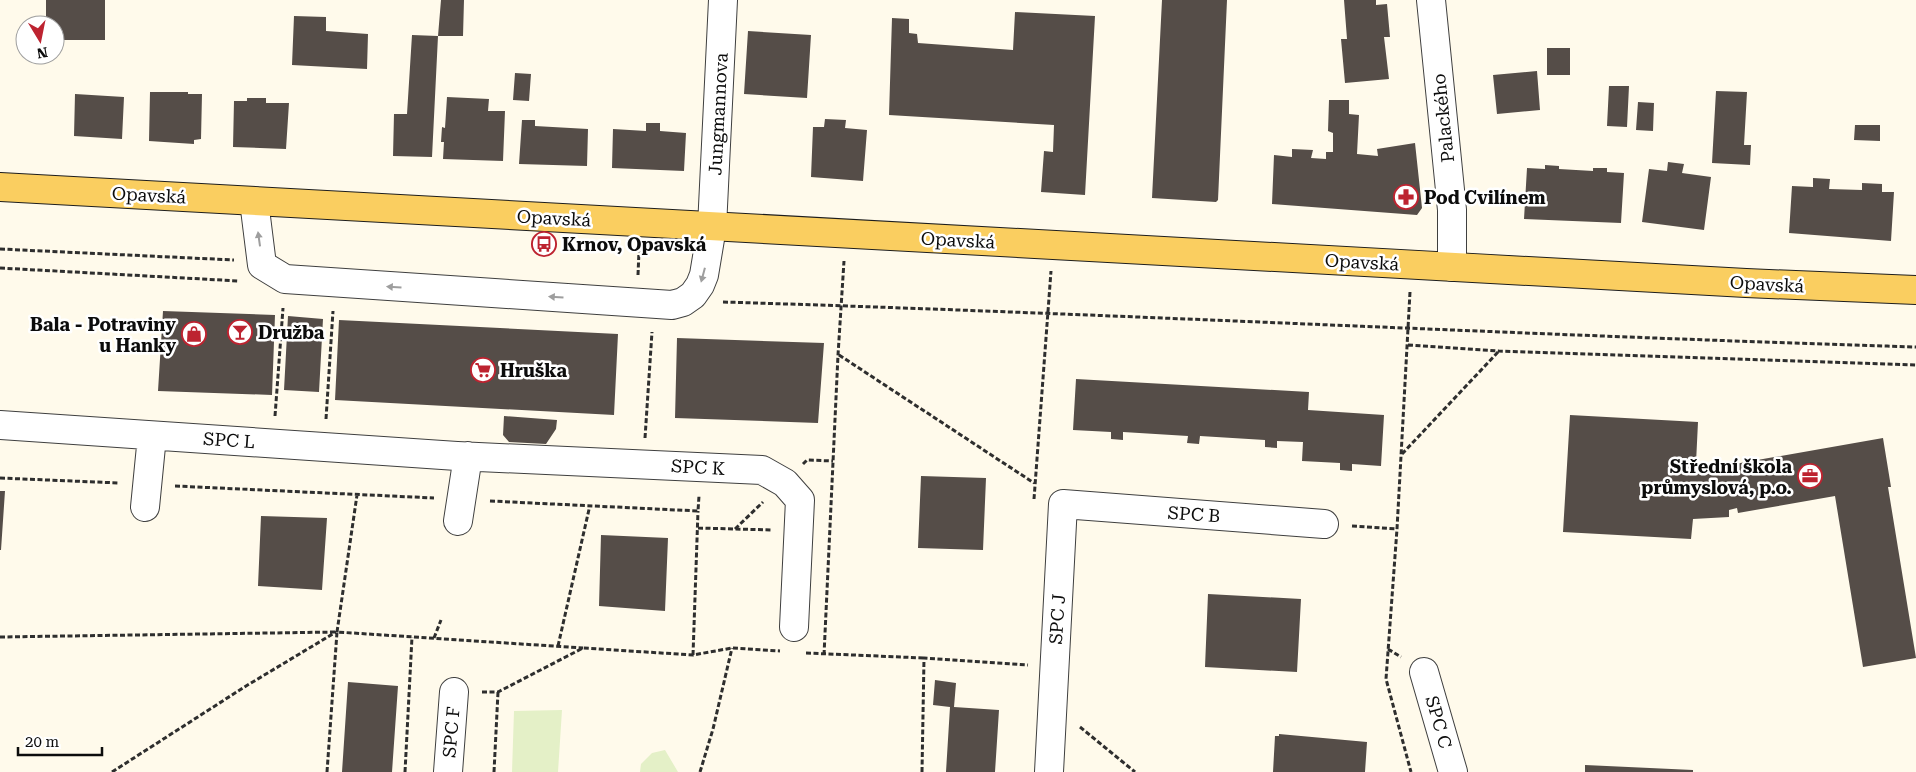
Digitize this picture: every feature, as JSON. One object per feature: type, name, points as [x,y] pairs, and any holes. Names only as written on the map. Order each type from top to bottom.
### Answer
[{"type":"main road","name":"Opavská","points":[[0,187],[1766,284],[1916,290]]},
{"type":"street","name":"Jungmannova","points":[[254,201],[262,265],[284,279],[663,304],[684,302],[693,295],[704,275],[712,227],[723,0]]},
{"type":"street","name":"Palackého","points":[[1431,0],[1452,210],[1452,267]]},
{"type":"street","name":"SPC L","points":[[0,425],[463,456]]},
{"type":"street","points":[[146,496],[152,436]]},
{"type":"street","name":"SPC K","points":[[463,456],[762,470],[785,483],[800,500],[793,644]]},
{"type":"street","points":[[460,510],[463,456]]},
{"type":"street","name":"SPC B","points":[[1063,504],[1324,524]]},
{"type":"street","name":"SPC J","points":[[1049,772],[1053,666],[1063,504]]},
{"type":"street","name":"SPC C","points":[[1424,672],[1453,772]]},
{"type":"street","name":"SPC F","points":[[448,772],[454,692]]},
{"type":"path","points":[[824,655],[838,355],[847,234]]},
{"type":"path","points":[[1034,502],[1053,245]]},
{"type":"path","points":[[0,249],[238,261]]},
{"type":"path","points":[[1411,772],[1386,680],[1402,454],[1410,285],[1417,264]]},
{"type":"path","points":[[0,268],[246,282]]},
{"type":"path","points":[[717,302],[1916,347]]},
{"type":"path","points":[[273,443],[284,304]]},
{"type":"path","points":[[324,447],[333,307]]},
{"type":"path","points":[[643,464],[653,324]]},
{"type":"path","points":[[1408,345],[1499,351],[1916,365]]},
{"type":"path","points":[[1402,454],[1499,351]]},
{"type":"path","points":[[838,355],[1035,483]]},
{"type":"path","points":[[693,655],[699,467]]},
{"type":"path","points":[[0,478],[146,496],[357,495],[460,510],[590,505],[698,511]]},
{"type":"path","points":[[735,529],[754,509],[785,483]]},
{"type":"path","points":[[328,772],[337,632],[357,495]]},
{"type":"path","points":[[558,646],[590,505]]},
{"type":"path","points":[[1324,524],[1397,529]]},
{"type":"path","points":[[698,528],[798,531]]},
{"type":"path","points":[[434,638],[441,620]]},
{"type":"path","points":[[112,772],[246,686],[337,632]]},
{"type":"path","points":[[0,637],[337,632],[693,655],[732,648],[793,644],[824,655],[924,658],[1053,666]]},
{"type":"path","points":[[405,772],[412,637]]},
{"type":"path","points":[[454,692],[498,692],[583,648]]},
{"type":"path","points":[[700,772],[713,729],[732,648]]},
{"type":"path","points":[[1024,665],[1025,655]]},
{"type":"path","points":[[922,772],[924,658]]},
{"type":"path","points":[[494,772],[498,692]]},
{"type":"path","points":[[1053,704],[1135,772]]},
{"type":"green space","points":[[562,710],[558,772],[512,772],[514,711]]},
{"type":"green space","points":[[665,750],[678,772],[640,772],[641,764],[652,753]]},
{"type":"building","points":[[46,0],[105,0],[105,40],[65,40],[65,15],[46,15]]},
{"type":"building","points":[[441,0],[464,0],[463,36],[438,36]]},
{"type":"building","points":[[1162,0],[1227,0],[1218,200],[1216,202],[1152,198]]},
{"type":"building","points":[[1344,0],[1376,0],[1376,5],[1387,4],[1390,37],[1384,37],[1389,79],[1345,83],[1341,39],[1347,39]]},
{"type":"building","points":[[1015,12],[1095,16],[1085,195],[1041,192],[1044,151],[1053,152],[1054,125],[889,115],[892,18],[909,19],[909,33],[917,34],[918,43],[1013,50]]},
{"type":"building","points":[[294,16],[326,17],[326,31],[368,34],[367,69],[292,65]]},
{"type":"building","points":[[748,31],[811,35],[807,98],[744,94]]},
{"type":"building","points":[[412,35],[438,36],[432,157],[393,156],[394,114],[407,114]]},
{"type":"building","points":[[1547,48],[1570,48],[1570,75],[1547,75]]},
{"type":"building","points":[[1537,71],[1540,110],[1497,114],[1493,75]]},
{"type":"building","points":[[515,73],[531,74],[529,101],[513,100]]},
{"type":"building","points":[[1609,86],[1629,86],[1627,127],[1607,126]]},
{"type":"building","points":[[1716,91],[1747,92],[1744,145],[1751,145],[1750,165],[1712,163]]},
{"type":"building","points":[[150,92],[202,94],[201,139],[194,140],[194,144],[149,141]]},
{"type":"building","points":[[75,94],[124,97],[122,139],[74,136]]},
{"type":"building","points":[[447,97],[489,99],[488,111],[505,111],[503,161],[443,159],[444,142],[441,142],[442,127],[445,128]]},
{"type":"building","points":[[247,98],[266,98],[266,103],[289,103],[286,149],[233,147],[234,101],[247,101]]},
{"type":"building","points":[[1329,100],[1349,100],[1349,114],[1359,115],[1357,154],[1378,156],[1377,149],[1415,143],[1422,208],[1417,215],[1272,204],[1274,155],[1292,157],[1292,149],[1313,150],[1311,158],[1326,159],[1326,152],[1333,152],[1333,133],[1328,131]]},
{"type":"building","points":[[1638,102],[1654,103],[1653,131],[1636,130]]},
{"type":"building","points":[[825,119],[846,120],[845,128],[867,130],[863,181],[811,177],[813,127],[824,127]]},
{"type":"building","points":[[522,120],[535,120],[535,126],[588,129],[587,166],[519,164]]},
{"type":"building","points":[[646,123],[660,123],[660,131],[686,133],[684,171],[612,168],[613,129],[646,131]]},
{"type":"building","points":[[1855,125],[1880,125],[1880,141],[1854,140]]},
{"type":"building","points":[[1668,162],[1684,164],[1682,173],[1711,177],[1704,230],[1642,222],[1649,169],[1667,171]]},
{"type":"building","points":[[1545,165],[1559,166],[1559,169],[1593,171],[1593,168],[1607,168],[1607,172],[1624,173],[1621,223],[1524,219],[1527,168],[1545,169]]},
{"type":"building","points":[[1813,178],[1830,179],[1829,189],[1862,190],[1862,183],[1882,184],[1882,192],[1894,192],[1891,241],[1789,233],[1792,186],[1813,187]]},
{"type":"building","points":[[163,311],[275,315],[272,395],[158,391]]},
{"type":"building","points":[[288,316],[323,319],[319,392],[284,390]]},
{"type":"building","points":[[339,320],[618,334],[614,415],[335,400]]},
{"type":"building","points":[[677,338],[824,343],[818,423],[675,418]]},
{"type":"building","points":[[1076,379],[1309,392],[1308,410],[1384,415],[1381,466],[1352,464],[1352,471],[1340,470],[1340,463],[1302,461],[1303,442],[1277,441],[1277,448],[1265,447],[1265,440],[1200,436],[1199,444],[1187,443],[1188,436],[1123,432],[1123,440],[1111,439],[1111,432],[1073,430]]},
{"type":"building","points":[[1570,415],[1698,422],[1696,463],[1729,465],[1883,438],[1891,487],[1888,487],[1916,658],[1863,667],[1835,496],[1738,513],[1737,508],[1729,510],[1729,517],[1693,519],[1691,539],[1563,532]]},
{"type":"building","points":[[504,416],[557,420],[556,429],[546,444],[509,442],[503,435]]},
{"type":"building","points":[[921,476],[986,478],[983,550],[918,548]]},
{"type":"building","points":[[0,491],[5,491],[1,550],[0,550]]},
{"type":"building","points":[[261,516],[327,518],[322,590],[258,586]]},
{"type":"building","points":[[601,535],[668,538],[665,611],[599,606]]},
{"type":"building","points":[[1208,594],[1301,599],[1297,672],[1205,667]]},
{"type":"building","points":[[935,680],[956,683],[954,707],[999,710],[995,772],[946,772],[950,707],[933,705]]},
{"type":"building","points":[[348,682],[398,686],[392,772],[342,772]]},
{"type":"building","points":[[1279,734],[1367,742],[1365,772],[1273,772],[1275,736],[1279,736]]},
{"type":"building","points":[[1585,765],[1693,770],[1693,772],[1585,772]]},
{"type":"place","name":"Pod Cvilínem","points":[[1406,197]]},
{"type":"place","name":"Krnov, Opavská","points":[[544,244]]},
{"type":"place","name":"Družba","points":[[240,332]]},
{"type":"place","name":"Bala - Potraviny u Hanky","points":[[194,334]]},
{"type":"place","name":"Hruška","points":[[483,370]]},
{"type":"place","name":"Střední škola průmyslová, p.o.","points":[[1810,476]]}]
